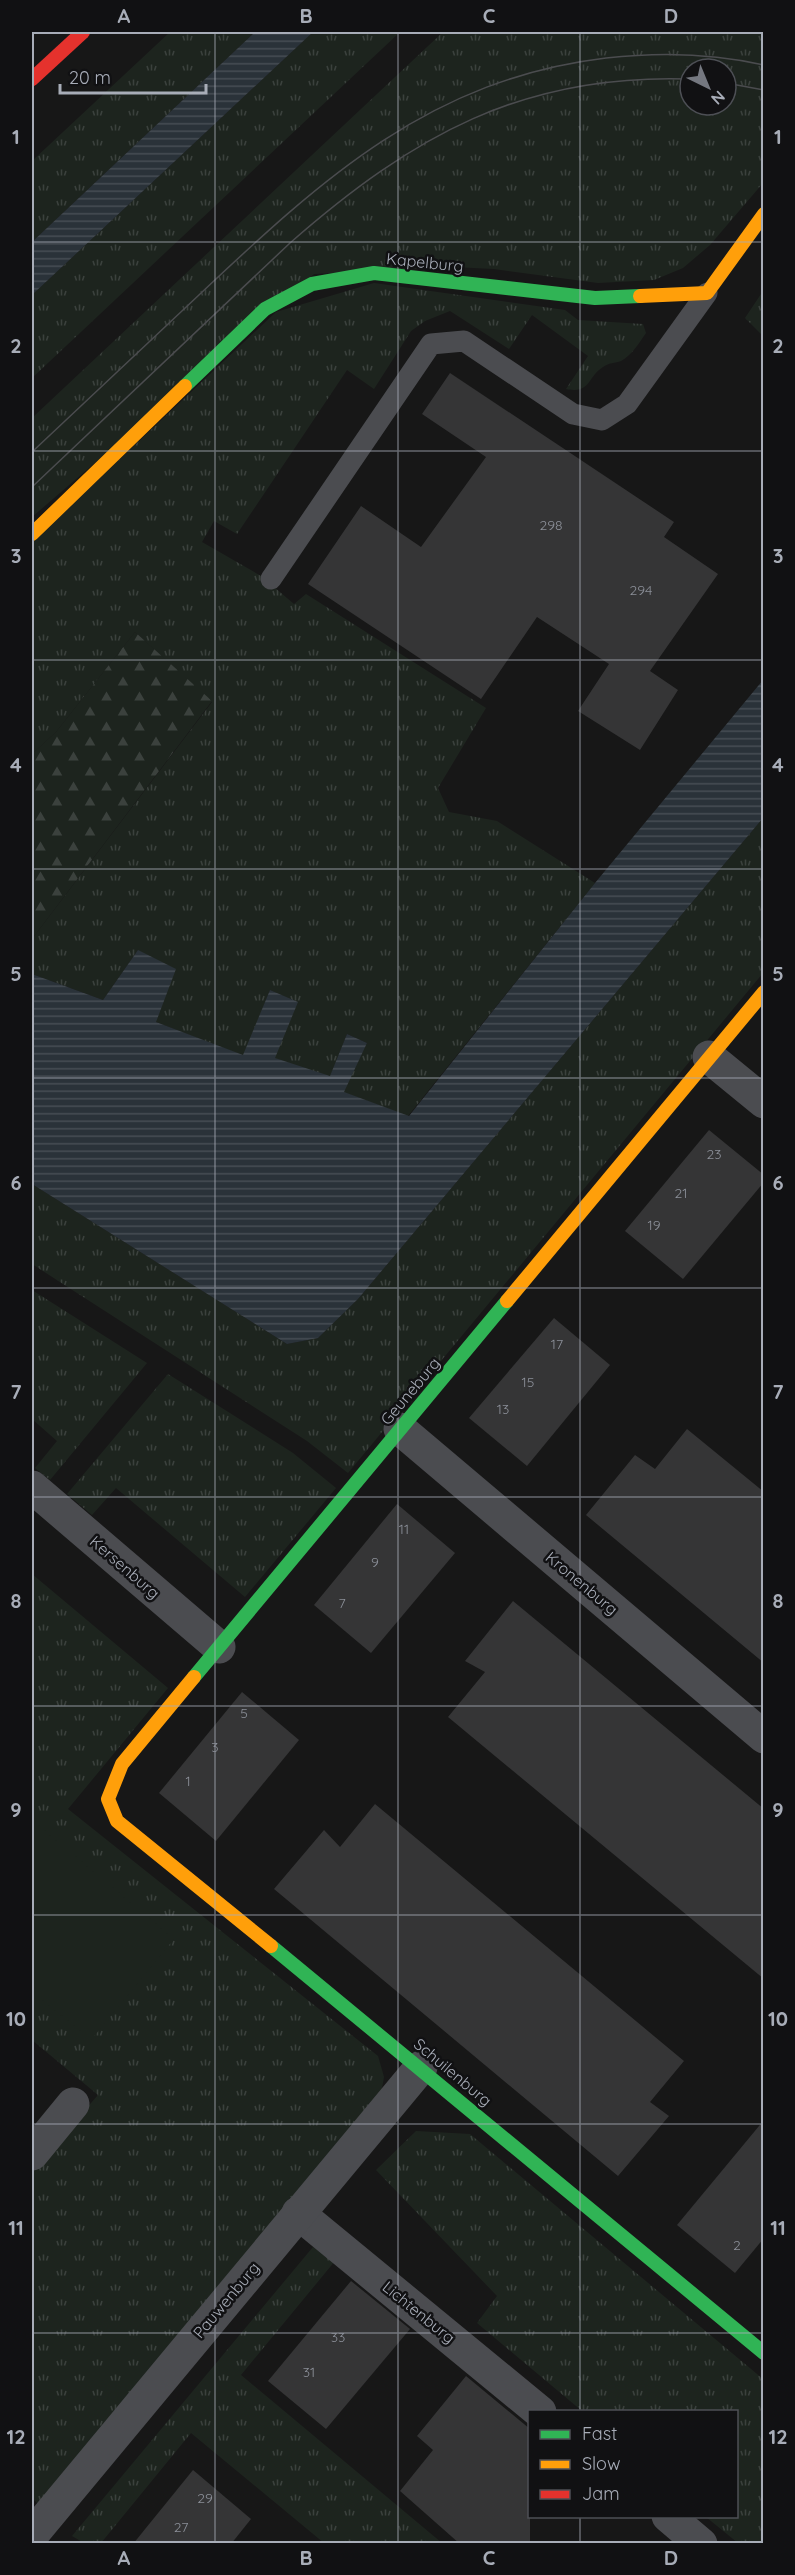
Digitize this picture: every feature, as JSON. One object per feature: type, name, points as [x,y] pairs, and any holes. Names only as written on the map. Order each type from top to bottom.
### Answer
[{"type":"street","points":[[32,79],[83,32]]},
{"type":"street","points":[[707,293],[764,214]]},
{"type":"street","name":"Kapelburg","points":[[32,534],[265,309],[312,284],[374,273],[595,298],[707,293]]},
{"type":"street","name":"Geuneburg","points":[[117,1821],[108,1799],[122,1764],[764,992]]},
{"type":"street","points":[[709,1057],[764,1102]]},
{"type":"street","name":"Kronenburg","points":[[400,1429],[764,1737]]},
{"type":"street","name":"Kersenburg","points":[[37,1503],[219,1647]]},
{"type":"street","name":"Schuilenburg","points":[[117,1821],[421,2067],[762,2350]]},
{"type":"street","name":"Pauwenburg","points":[[32,2535],[421,2067]]},
{"type":"street","points":[[32,2154],[73,2104]]},
{"type":"street","name":"Lichtenburg","points":[[298,2213],[538,2410]]},
{"type":"street","points":[[669,2518],[701,2544]]},
{"type":"lane","points":[[271,579],[431,344],[464,341],[573,414],[602,420],[627,404],[707,293]]},
{"type":"green space","points":[[170,32],[255,32],[32,242],[32,161]]},
{"type":"green space","points":[[313,32],[400,32],[32,378],[32,295]]},
{"type":"green space","points":[[443,32],[763,32],[763,183],[710,245],[683,268],[654,280],[598,283],[494,269],[454,267],[314,274],[32,517],[32,418]]},
{"type":"green space","points":[[374,283],[565,310],[578,320],[643,324],[646,333],[625,358],[605,366],[588,384],[574,390],[566,389],[588,356],[532,315],[509,349],[450,311],[425,321],[411,331],[374,389],[347,370],[237,534],[214,521],[202,542],[261,576],[294,604],[306,594],[486,708],[438,788],[449,812],[497,821],[595,883],[408,1116],[343,1092],[367,1043],[347,1034],[330,1077],[274,1058],[297,1002],[270,990],[244,1056],[156,1022],[138,950],[103,1000],[32,974],[32,939],[212,702],[135,632],[56,732],[32,754],[32,542],[276,312]]},
{"type":"green space","points":[[763,291],[763,336],[745,318]]},
{"type":"green space","points":[[135,632],[212,701],[32,939],[32,754],[56,732]]},
{"type":"green space","points":[[763,818],[763,973],[348,1473],[307,1441],[32,1264],[32,1184],[287,1344],[318,1338],[358,1299]]},
{"type":"green space","points":[[32,1290],[147,1363],[50,1480],[35,1468],[57,1441],[32,1419]]},
{"type":"green space","points":[[168,1374],[293,1453],[336,1488],[245,1597],[116,1488],[92,1515],[67,1494]]},
{"type":"green space","points":[[32,1574],[168,1688],[68,1809],[378,2056],[384,2077],[380,2099],[39,2505],[32,2498],[32,2171],[98,2095],[32,2040]]},
{"type":"green space","points":[[32,1820],[174,1939],[91,2040],[32,1991]]},
{"type":"green space","points":[[416,2131],[470,2134],[763,2379],[763,2543],[738,2543],[707,2518],[738,2518],[738,2410],[581,2410],[477,2323],[497,2296],[376,2170]]},
{"type":"green space","points":[[313,2247],[335,2261],[241,2375],[442,2543],[324,2543],[191,2433],[101,2543],[84,2543],[72,2536]]},
{"type":"shaded area","points":[[255,32],[313,32],[32,295],[32,242]]},
{"type":"shaded area","points":[[763,680],[763,818],[358,1299],[318,1338],[287,1344],[32,1184],[32,974],[103,1000],[138,950],[176,969],[156,1022],[243,1055],[270,990],[298,1002],[275,1058],[330,1076],[347,1034],[367,1043],[344,1092],[409,1116],[595,883]]},
{"type":"building","points":[[450,373],[674,522],[664,537],[718,574],[650,671],[678,690],[640,750],[578,711],[609,664],[537,617],[481,699],[308,584],[361,506],[421,547],[486,457],[422,414]]},
{"type":"building","points":[[709,1130],[764,1175],[764,1182],[683,1279],[625,1231]]},
{"type":"building","points":[[554,1318],[610,1365],[527,1466],[469,1418]]},
{"type":"building","points":[[687,1429],[764,1492],[764,1663],[586,1515],[635,1455],[655,1469]]},
{"type":"building","points":[[397,1504],[455,1553],[371,1653],[314,1605]]},
{"type":"building","points":[[513,1601],[764,1809],[764,1979],[448,1717],[485,1672],[465,1661]]},
{"type":"building","points":[[242,1692],[299,1740],[216,1841],[159,1793]]},
{"type":"building","points":[[375,1804],[684,2061],[650,2102],[669,2116],[618,2176],[274,1889],[324,1830],[340,1847]]},
{"type":"building","points":[[764,2120],[764,2238],[735,2273],[677,2225]]},
{"type":"building","points":[[351,2281],[410,2329],[326,2429],[268,2381]]},
{"type":"building","points":[[466,2376],[528,2427],[530,2544],[460,2544],[400,2491],[433,2450],[417,2436]]},
{"type":"building","points":[[193,2470],[251,2519],[231,2544],[133,2544]]},
{"type":"tram line","points":[[32,452],[291,211],[336,174],[384,140],[433,111],[486,87],[543,69],[606,58],[685,55],[725,58],[764,65]]},
{"type":"tram line","points":[[32,487],[290,243],[380,171],[426,143],[473,119],[522,100],[574,87],[630,80],[678,79]]},
{"type":"tram line","points":[[738,85],[764,90]]},
{"type":"traffic: fast","points":[[185,386],[265,309],[312,284],[374,273],[595,298],[640,296]]},
{"type":"traffic: fast","points":[[194,1677],[507,1301]]},
{"type":"traffic: fast","points":[[271,1946],[764,2353]]},
{"type":"traffic: slow","points":[[640,296],[707,293],[764,214]]},
{"type":"traffic: slow","points":[[32,534],[185,386]]},
{"type":"traffic: slow","points":[[507,1301],[764,992]]},
{"type":"traffic: slow","points":[[194,1677],[122,1764],[108,1799],[117,1821],[271,1946]]},
{"type":"traffic: jam","points":[[32,79],[83,32]]}]
